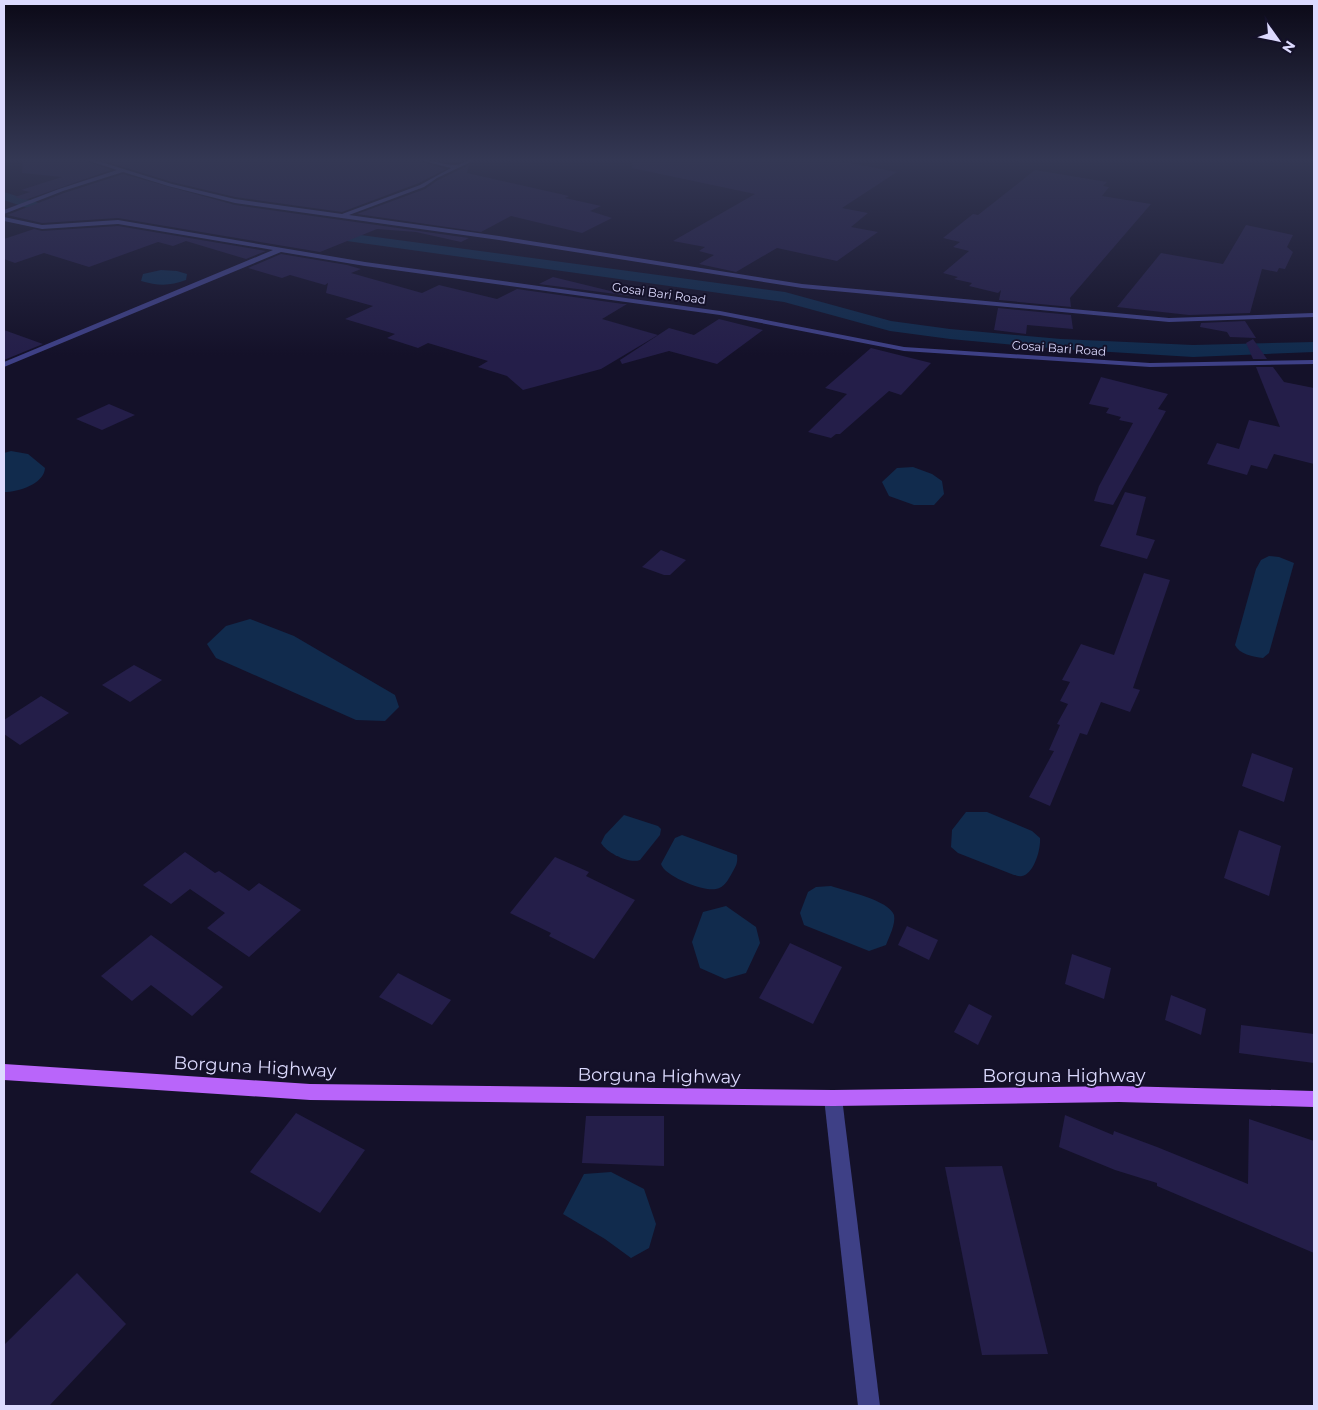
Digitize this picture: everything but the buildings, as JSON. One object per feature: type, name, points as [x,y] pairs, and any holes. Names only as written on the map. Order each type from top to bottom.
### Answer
[{"type":"main road","name":"Borguna Highway","points":[[4,1072],[310,1092],[833,1098],[1119,1094],[1314,1099]]},
{"type":"street","name":"Gosai Bari Road","points":[[27,224],[42,227],[91,224]]},
{"type":"street","name":"Gosai Bari Road","points":[[128,224],[364,264],[720,313],[904,349],[1150,365],[1314,362]]},
{"type":"street","points":[[397,224],[500,238],[802,286],[1169,320],[1314,316]]},
{"type":"street","points":[[4,365],[279,250]]},
{"type":"street","points":[[833,1098],[869,1406]]},
{"type":"water","points":[[161,270],[187,274],[186,280],[164,285],[141,281],[143,274]]},
{"type":"water","points":[[11,451],[28,454],[45,468],[44,474],[35,483],[23,489],[4,492],[4,453]]},
{"type":"water","points":[[913,467],[932,474],[942,481],[944,494],[934,505],[914,505],[889,496],[882,482],[897,468]]},
{"type":"water","points":[[1269,556],[1279,557],[1294,563],[1269,653],[1263,658],[1243,653],[1235,645],[1256,569],[1261,560]]},
{"type":"water","points":[[250,619],[294,636],[395,695],[399,707],[385,721],[356,720],[216,658],[207,644],[226,626]]},
{"type":"water","points":[[966,812],[987,812],[1032,831],[1040,838],[1038,854],[1030,871],[1022,876],[1014,875],[958,853],[951,847],[952,830]]},
{"type":"water","points":[[624,815],[658,826],[661,829],[660,835],[640,860],[635,861],[619,857],[601,843],[605,835]]},
{"type":"water","points":[[682,835],[737,855],[736,866],[724,885],[716,889],[694,886],[664,869],[661,864],[675,838]]},
{"type":"water","points":[[831,886],[876,901],[890,910],[894,915],[894,922],[886,945],[869,951],[804,925],[800,913],[808,892],[816,887]]},
{"type":"water","points":[[726,906],[756,927],[760,943],[746,973],[725,979],[700,968],[692,942],[703,912]]},
{"type":"water","points":[[611,1172],[644,1189],[656,1224],[649,1248],[631,1258],[605,1239],[563,1214],[584,1174]]},
{"type":"waterway","points":[[316,233],[785,297],[890,326],[950,334],[1061,344],[1193,351],[1314,347]]}]
